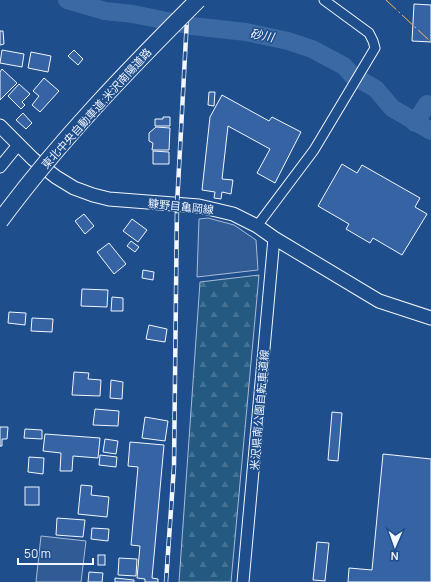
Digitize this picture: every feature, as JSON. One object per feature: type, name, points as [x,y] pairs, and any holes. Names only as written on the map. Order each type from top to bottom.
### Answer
[{"type":"highway","name":"東北中央自動車道;米沢南陽道路","points":[[0,221],[22,191],[81,122],[198,0]]},
{"type":"main road","name":"糠野目亀岡線","points":[[0,126],[18,145],[56,177],[74,188],[109,199],[199,206],[213,208],[233,214],[258,226],[274,238],[379,301],[431,318]]},
{"type":"street","points":[[258,226],[314,150],[337,109],[375,48],[369,33],[324,0]]},
{"type":"street","points":[[0,167],[18,145]]},
{"type":"street","name":"米沢県南公園自転車道線","points":[[243,582],[274,238]]},
{"type":"green space","points":[[259,275],[231,582],[179,582],[200,282]]},
{"type":"shaded area","points":[[208,218],[234,225],[256,240],[258,270],[197,277],[199,219]]},
{"type":"shaded area","points":[[41,536],[86,541],[81,582],[36,582]]},
{"type":"building","points":[[414,4],[431,5],[431,42],[412,41]]},
{"type":"building","points":[[0,31],[3,31],[4,44],[0,45]]},
{"type":"building","points":[[2,50],[24,54],[22,67],[0,63]]},
{"type":"building","points":[[74,50],[83,59],[78,65],[68,56]]},
{"type":"building","points":[[31,52],[51,56],[48,72],[28,68]]},
{"type":"building","points":[[2,69],[17,83],[0,100],[0,72]]},
{"type":"building","points":[[44,78],[59,91],[40,112],[32,105],[39,96],[33,91]]},
{"type":"building","points":[[19,84],[30,94],[22,102],[25,105],[21,109],[8,96]]},
{"type":"building","points":[[209,92],[215,92],[214,106],[208,105]]},
{"type":"building","points":[[222,95],[269,121],[272,117],[301,132],[275,183],[257,173],[270,149],[228,126],[222,179],[233,180],[231,194],[222,192],[221,199],[214,198],[215,192],[202,190],[210,117]]},
{"type":"building","points":[[23,113],[32,123],[26,129],[16,120]]},
{"type":"building","points":[[163,117],[170,117],[170,126],[155,126],[155,119],[163,119]]},
{"type":"building","points":[[156,127],[170,128],[169,150],[152,150],[153,143],[149,141],[149,133]]},
{"type":"building","points":[[153,151],[169,152],[169,164],[153,164]]},
{"type":"building","points":[[342,164],[357,173],[362,165],[420,198],[415,207],[427,214],[402,255],[373,238],[370,243],[346,229],[349,224],[318,206]]},
{"type":"building","points":[[84,214],[94,226],[85,234],[75,221]]},
{"type":"building","points":[[132,219],[147,230],[138,242],[123,231]]},
{"type":"building","points":[[131,241],[139,247],[135,252],[127,246]]},
{"type":"building","points":[[109,243],[126,264],[114,274],[97,252]]},
{"type":"building","points":[[143,270],[154,272],[153,280],[142,278]]},
{"type":"building","points":[[82,289],[108,290],[107,307],[81,306]]},
{"type":"building","points":[[112,297],[123,298],[123,311],[111,311]]},
{"type":"building","points":[[9,312],[26,313],[25,325],[8,323]]},
{"type":"building","points":[[32,318],[53,319],[52,332],[31,331]]},
{"type":"building","points":[[149,325],[167,329],[165,342],[146,339]]},
{"type":"building","points":[[74,372],[89,373],[88,379],[101,380],[100,396],[72,395]]},
{"type":"building","points":[[111,380],[123,382],[122,399],[110,398]]},
{"type":"building","points":[[95,409],[119,411],[118,426],[93,425]]},
{"type":"building","points":[[332,412],[342,413],[338,461],[328,460]]},
{"type":"building","points":[[145,417],[168,421],[165,441],[142,438]]},
{"type":"building","points":[[0,427],[8,427],[7,439],[2,439],[2,446],[0,446]]},
{"type":"building","points":[[25,429],[42,430],[42,439],[24,438]]},
{"type":"building","points":[[45,434],[100,438],[98,458],[73,456],[72,471],[60,471],[61,453],[43,451]]},
{"type":"building","points":[[105,439],[118,441],[116,454],[103,452]]},
{"type":"building","points":[[130,442],[164,445],[152,578],[158,579],[158,582],[145,582],[145,579],[137,578],[140,546],[131,545],[138,467],[128,466]]},
{"type":"building","points":[[383,454],[431,459],[431,582],[348,582],[349,568],[372,570]]},
{"type":"building","points":[[100,455],[117,457],[116,467],[99,465]]},
{"type":"building","points":[[29,457],[44,458],[43,474],[28,472]]},
{"type":"building","points":[[81,485],[92,486],[91,495],[109,497],[107,517],[78,514]]},
{"type":"building","points":[[25,487],[39,487],[39,505],[25,505]]},
{"type":"building","points":[[57,518],[85,520],[83,537],[56,535]]},
{"type":"building","points":[[92,528],[109,529],[108,541],[91,539]]},
{"type":"building","points":[[317,542],[329,543],[325,581],[313,580]]},
{"type":"building","points":[[98,555],[105,555],[105,565],[98,565]]},
{"type":"building","points":[[119,558],[137,559],[136,576],[118,575]]},
{"type":"building","points":[[89,572],[103,573],[102,582],[88,582]]},
{"type":"building","points":[[115,578],[134,580],[134,582],[115,582]]},
{"type":"waterway","name":"砂川","points":[[67,0],[105,11],[133,14],[192,26],[246,32],[288,41],[312,49],[344,66],[352,75],[376,89],[392,108],[431,131]]},
{"type":"waterway","points":[[415,123],[427,104]]},
{"type":"railway","points":[[166,582],[174,466],[177,205],[188,0]]},
{"type":"power","points":[[386,0],[431,42]]}]
